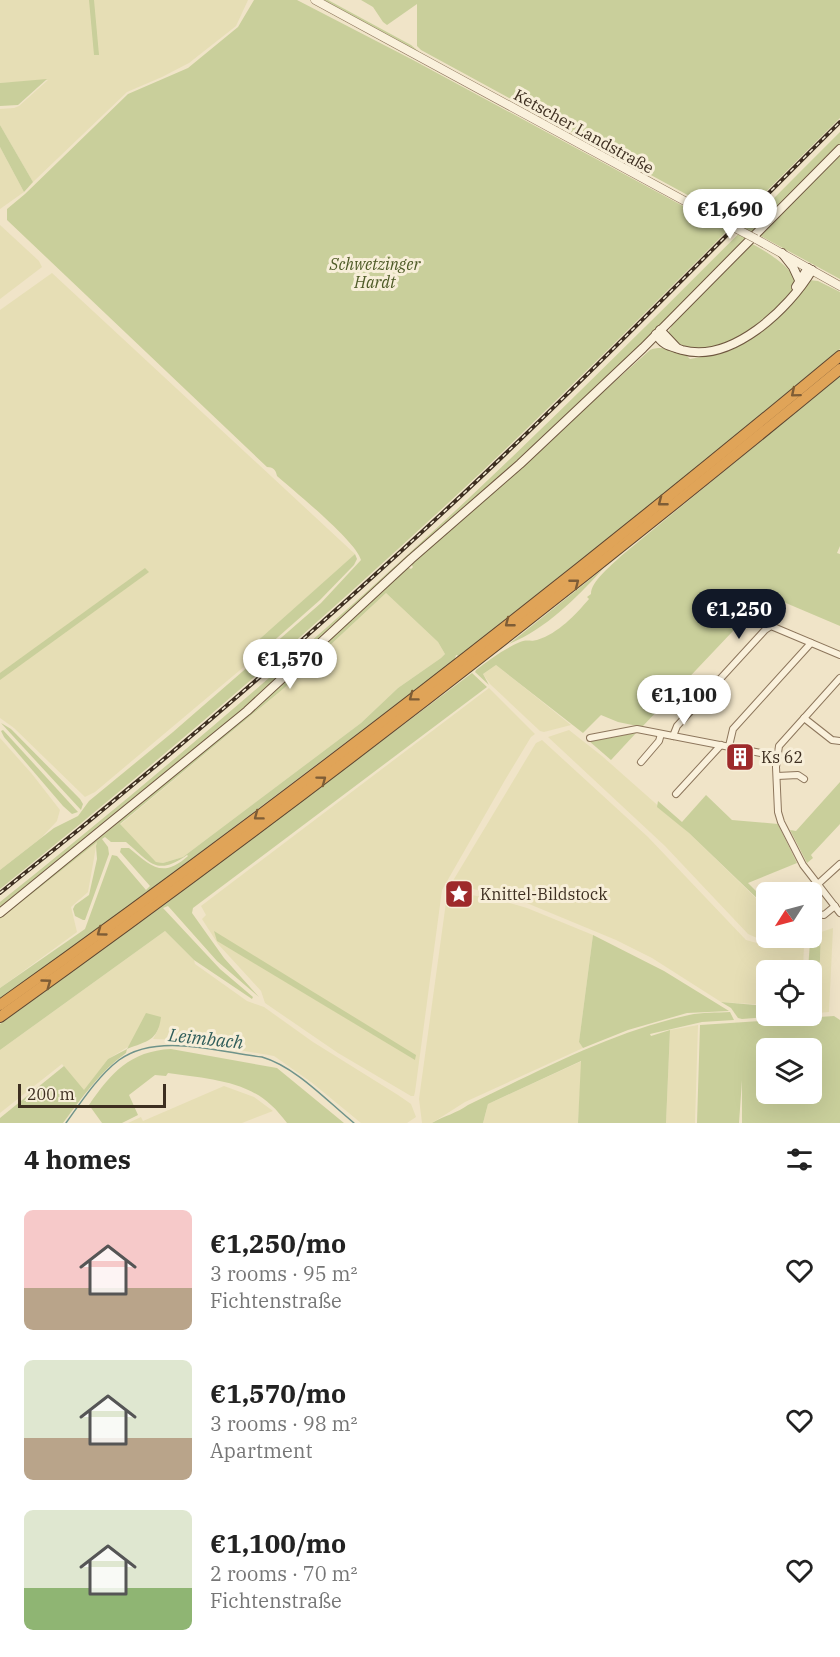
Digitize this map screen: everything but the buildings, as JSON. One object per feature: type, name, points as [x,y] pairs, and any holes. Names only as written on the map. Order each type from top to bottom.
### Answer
[{"type":"highway","points":[[0,1017],[240,842],[465,664],[840,356]]},
{"type":"highway","points":[[0,1005],[465,664],[661,515],[840,369]]},
{"type":"main road","points":[[0,913],[254,705],[411,559],[552,435],[643,348],[840,149]]},
{"type":"main road","points":[[782,254],[793,267],[799,280]]},
{"type":"main road","points":[[643,348],[663,345],[706,353],[730,347],[771,318],[790,298],[810,269]]},
{"type":"main road","points":[[790,298],[799,280],[810,269]]},
{"type":"main road","points":[[658,332],[663,345]]},
{"type":"main road","points":[[658,332],[677,348]]},
{"type":"street","name":"Ketscher Landstraße","points":[[315,0],[840,286]]},
{"type":"street","points":[[673,736],[676,726],[771,626],[840,655]]},
{"type":"street","points":[[729,746],[733,729],[811,643]]},
{"type":"street","points":[[816,882],[803,865],[781,822],[778,812],[776,756],[779,746],[840,678]]},
{"type":"street","points":[[804,717],[832,740],[840,741]]},
{"type":"street","points":[[590,738],[636,729],[776,756]]},
{"type":"street","points":[[641,762],[659,741],[661,734]]},
{"type":"street","points":[[676,794],[721,745]]},
{"type":"street","points":[[777,776],[798,775],[804,778]]},
{"type":"street","points":[[821,882],[840,864]]},
{"type":"street","points":[[822,890],[840,913]]},
{"type":"street","points":[[822,915],[835,906]]},
{"type":"shaded area","points":[[0,0],[248,0],[236,26],[189,63],[127,92],[33,182],[0,125],[0,109],[19,106],[48,80],[0,83]]},
{"type":"shaded area","points":[[0,147],[24,192],[0,209]]},
{"type":"shaded area","points":[[0,225],[39,261],[42,267],[0,299]]},
{"type":"shaded area","points":[[52,273],[355,554],[246,651],[252,660],[95,792],[85,797],[14,728],[0,718],[0,310]]},
{"type":"shaded area","points":[[386,593],[438,642],[445,654],[398,688],[361,723],[183,857],[163,863],[156,862],[120,825],[283,689]]},
{"type":"shaded area","points":[[496,665],[571,725],[540,731],[490,684],[483,674]]},
{"type":"shaded area","points":[[489,688],[535,734],[505,780],[442,890],[415,1092],[414,1096],[411,1096],[338,1053],[265,1003],[261,991],[218,944],[202,919],[206,915],[201,906]]},
{"type":"shaded area","points":[[569,730],[689,833],[756,898],[756,938],[748,934],[665,846],[548,737]]},
{"type":"shaded area","points":[[0,738],[60,810],[57,821],[41,838],[0,870]]},
{"type":"shaded area","points":[[542,740],[648,837],[746,940],[756,943],[756,948],[804,948],[803,960],[756,960],[756,1004],[721,1002],[652,958],[616,940],[517,899],[451,884],[536,743]]},
{"type":"shaded area","points":[[97,841],[88,892],[71,907],[77,932],[0,988],[0,919]]},
{"type":"shaded area","points":[[447,895],[470,902],[472,895],[506,902],[527,908],[593,935],[579,1042],[583,1048],[465,1102],[432,1123],[422,1123],[419,1099]]},
{"type":"shaded area","points":[[833,928],[829,1012],[822,1013],[822,960],[820,960],[822,932]]},
{"type":"shaded area","points":[[165,931],[194,960],[195,964],[247,1001],[264,1007],[313,1042],[411,1104],[416,1117],[407,1123],[361,1123],[311,1082],[274,1056],[181,1040],[153,1039],[159,1028],[108,1059],[84,1091],[62,1064],[0,1113],[0,1050]]},
{"type":"shaded area","points":[[698,1025],[695,1123],[666,1123],[670,1030]]},
{"type":"shaded area","points":[[582,1061],[578,1123],[483,1123],[488,1104]]},
{"type":"shaded area","points":[[224,1086],[254,1097],[273,1111],[242,1123],[128,1123],[141,1117],[143,1121]]},
{"type":"green space","points":[[89,0],[94,0],[99,55],[94,55]]},
{"type":"green space","name":"Schwetzinger Hardt","points":[[254,0],[297,0],[720,226],[728,217],[421,50],[417,46],[417,4],[387,25],[373,7],[361,0],[840,0],[840,118],[652,306],[460,492],[234,695],[0,889],[0,870],[54,828],[78,816],[89,801],[173,732],[321,603],[361,560],[337,529],[277,476],[274,469],[267,467],[7,220],[7,209],[128,94],[188,68],[238,27]]},
{"type":"green space","points":[[321,0],[328,0],[418,51],[417,52]]},
{"type":"green space","points":[[47,79],[18,105],[0,106],[0,83]]},
{"type":"green space","points":[[0,125],[33,182],[24,192],[0,147]]},
{"type":"green space","points":[[840,132],[840,145],[591,395],[243,711],[0,910],[0,902],[238,704],[469,498]]},
{"type":"green space","points":[[840,152],[840,279],[759,235]]},
{"type":"green space","points":[[750,243],[776,259],[793,276],[795,281],[793,290],[785,301],[760,323],[718,347],[696,349],[685,347],[676,341],[668,333],[674,321]]},
{"type":"green space","points":[[809,280],[818,281],[840,292],[840,349],[676,484],[459,656],[456,655],[455,659],[423,684],[152,889],[0,999],[0,988],[85,929],[112,855],[117,856],[146,890],[150,886],[120,852],[121,848],[129,848],[150,865],[164,868],[179,863],[188,856],[160,866],[148,861],[126,842],[111,842],[105,837],[102,839],[108,847],[109,854],[85,920],[75,916],[73,909],[89,895],[97,859],[97,842],[0,919],[0,916],[108,831],[408,567],[411,569],[413,567],[411,564],[650,350],[672,349],[690,359],[727,352],[746,341]],"holes":[[[386,593],[438,642],[445,654],[441,658],[398,688],[361,723],[183,857],[163,863],[156,862],[120,824],[283,689]]]},
{"type":"green space","points":[[840,376],[840,546],[837,553],[840,554],[840,626],[767,595],[642,727],[618,722],[601,715],[583,733],[496,665],[483,674],[489,685],[475,672],[508,648],[523,641],[535,641],[545,637],[566,623],[589,599],[587,597],[591,594],[598,579],[621,556]]},
{"type":"green space","points":[[355,554],[357,559],[354,565],[320,600],[252,660],[246,651]]},
{"type":"green space","points":[[145,568],[149,572],[0,680],[0,673]]},
{"type":"green space","points":[[603,569],[571,602],[548,621],[509,644]]},
{"type":"green space","points":[[472,673],[487,687],[193,908],[192,913],[224,958],[259,997],[217,961],[168,906],[163,908],[220,969],[253,997],[252,999],[194,960],[165,931],[0,1050],[0,1024],[168,902]]},
{"type":"green space","points":[[1,723],[11,729],[80,799],[83,804],[81,810]]},
{"type":"green space","points":[[3,730],[78,812],[72,814],[63,806],[4,737],[1,731]]},
{"type":"green space","points":[[636,733],[611,760],[589,741]]},
{"type":"green space","points":[[840,782],[840,824],[811,855],[813,858],[807,863],[790,830],[796,831]]},
{"type":"green space","points":[[706,795],[732,820],[778,824],[797,863],[748,883],[756,891],[756,897],[689,833],[657,807],[658,801],[682,822]]},
{"type":"green space","points":[[214,931],[416,1055],[415,1060],[217,941]]},
{"type":"green space","points":[[593,935],[664,971],[729,1011],[687,1013],[628,1030],[583,1048],[579,1042]]},
{"type":"green space","points":[[810,948],[820,948],[820,960],[809,960]]},
{"type":"green space","points":[[721,1002],[756,1005],[756,1018],[738,1018],[731,1008]]},
{"type":"green space","points":[[730,1012],[734,1020],[702,1022],[650,1034],[651,1036],[670,1030],[666,1123],[578,1123],[581,1061],[488,1104],[483,1123],[432,1123],[549,1066],[632,1031],[689,1015]]},
{"type":"green space","points":[[146,1013],[161,1017],[154,1036],[146,1042],[127,1049]]},
{"type":"green space","points":[[834,1016],[840,1020],[840,1123],[742,1123],[742,1080],[739,1123],[697,1123],[700,1025],[756,1021],[756,1026],[822,1026],[822,1017]]},
{"type":"green space","points":[[127,1049],[126,1053],[92,1085],[63,1123],[0,1123],[0,1118],[64,1066],[84,1090],[108,1059]]},
{"type":"green space","points":[[171,1049],[277,1068],[344,1123],[287,1123],[271,1105],[249,1090],[222,1081],[168,1073],[166,1076],[155,1075],[129,1095],[138,1115],[122,1123],[102,1123],[89,1105],[105,1083],[133,1059],[144,1054]]},
{"type":"waterway","name":"Leimbach","points":[[66,1123],[111,1066],[134,1052],[170,1045],[208,1048],[262,1057],[275,1062],[299,1076],[354,1123]]},
{"type":"railway","points":[[0,893],[178,747],[408,545],[654,309],[840,122]]},
{"type":"place","name":"Ks 62","points":[[740,757]]},
{"type":"place","name":"Knittel-Bildstock","points":[[459,894]]}]
